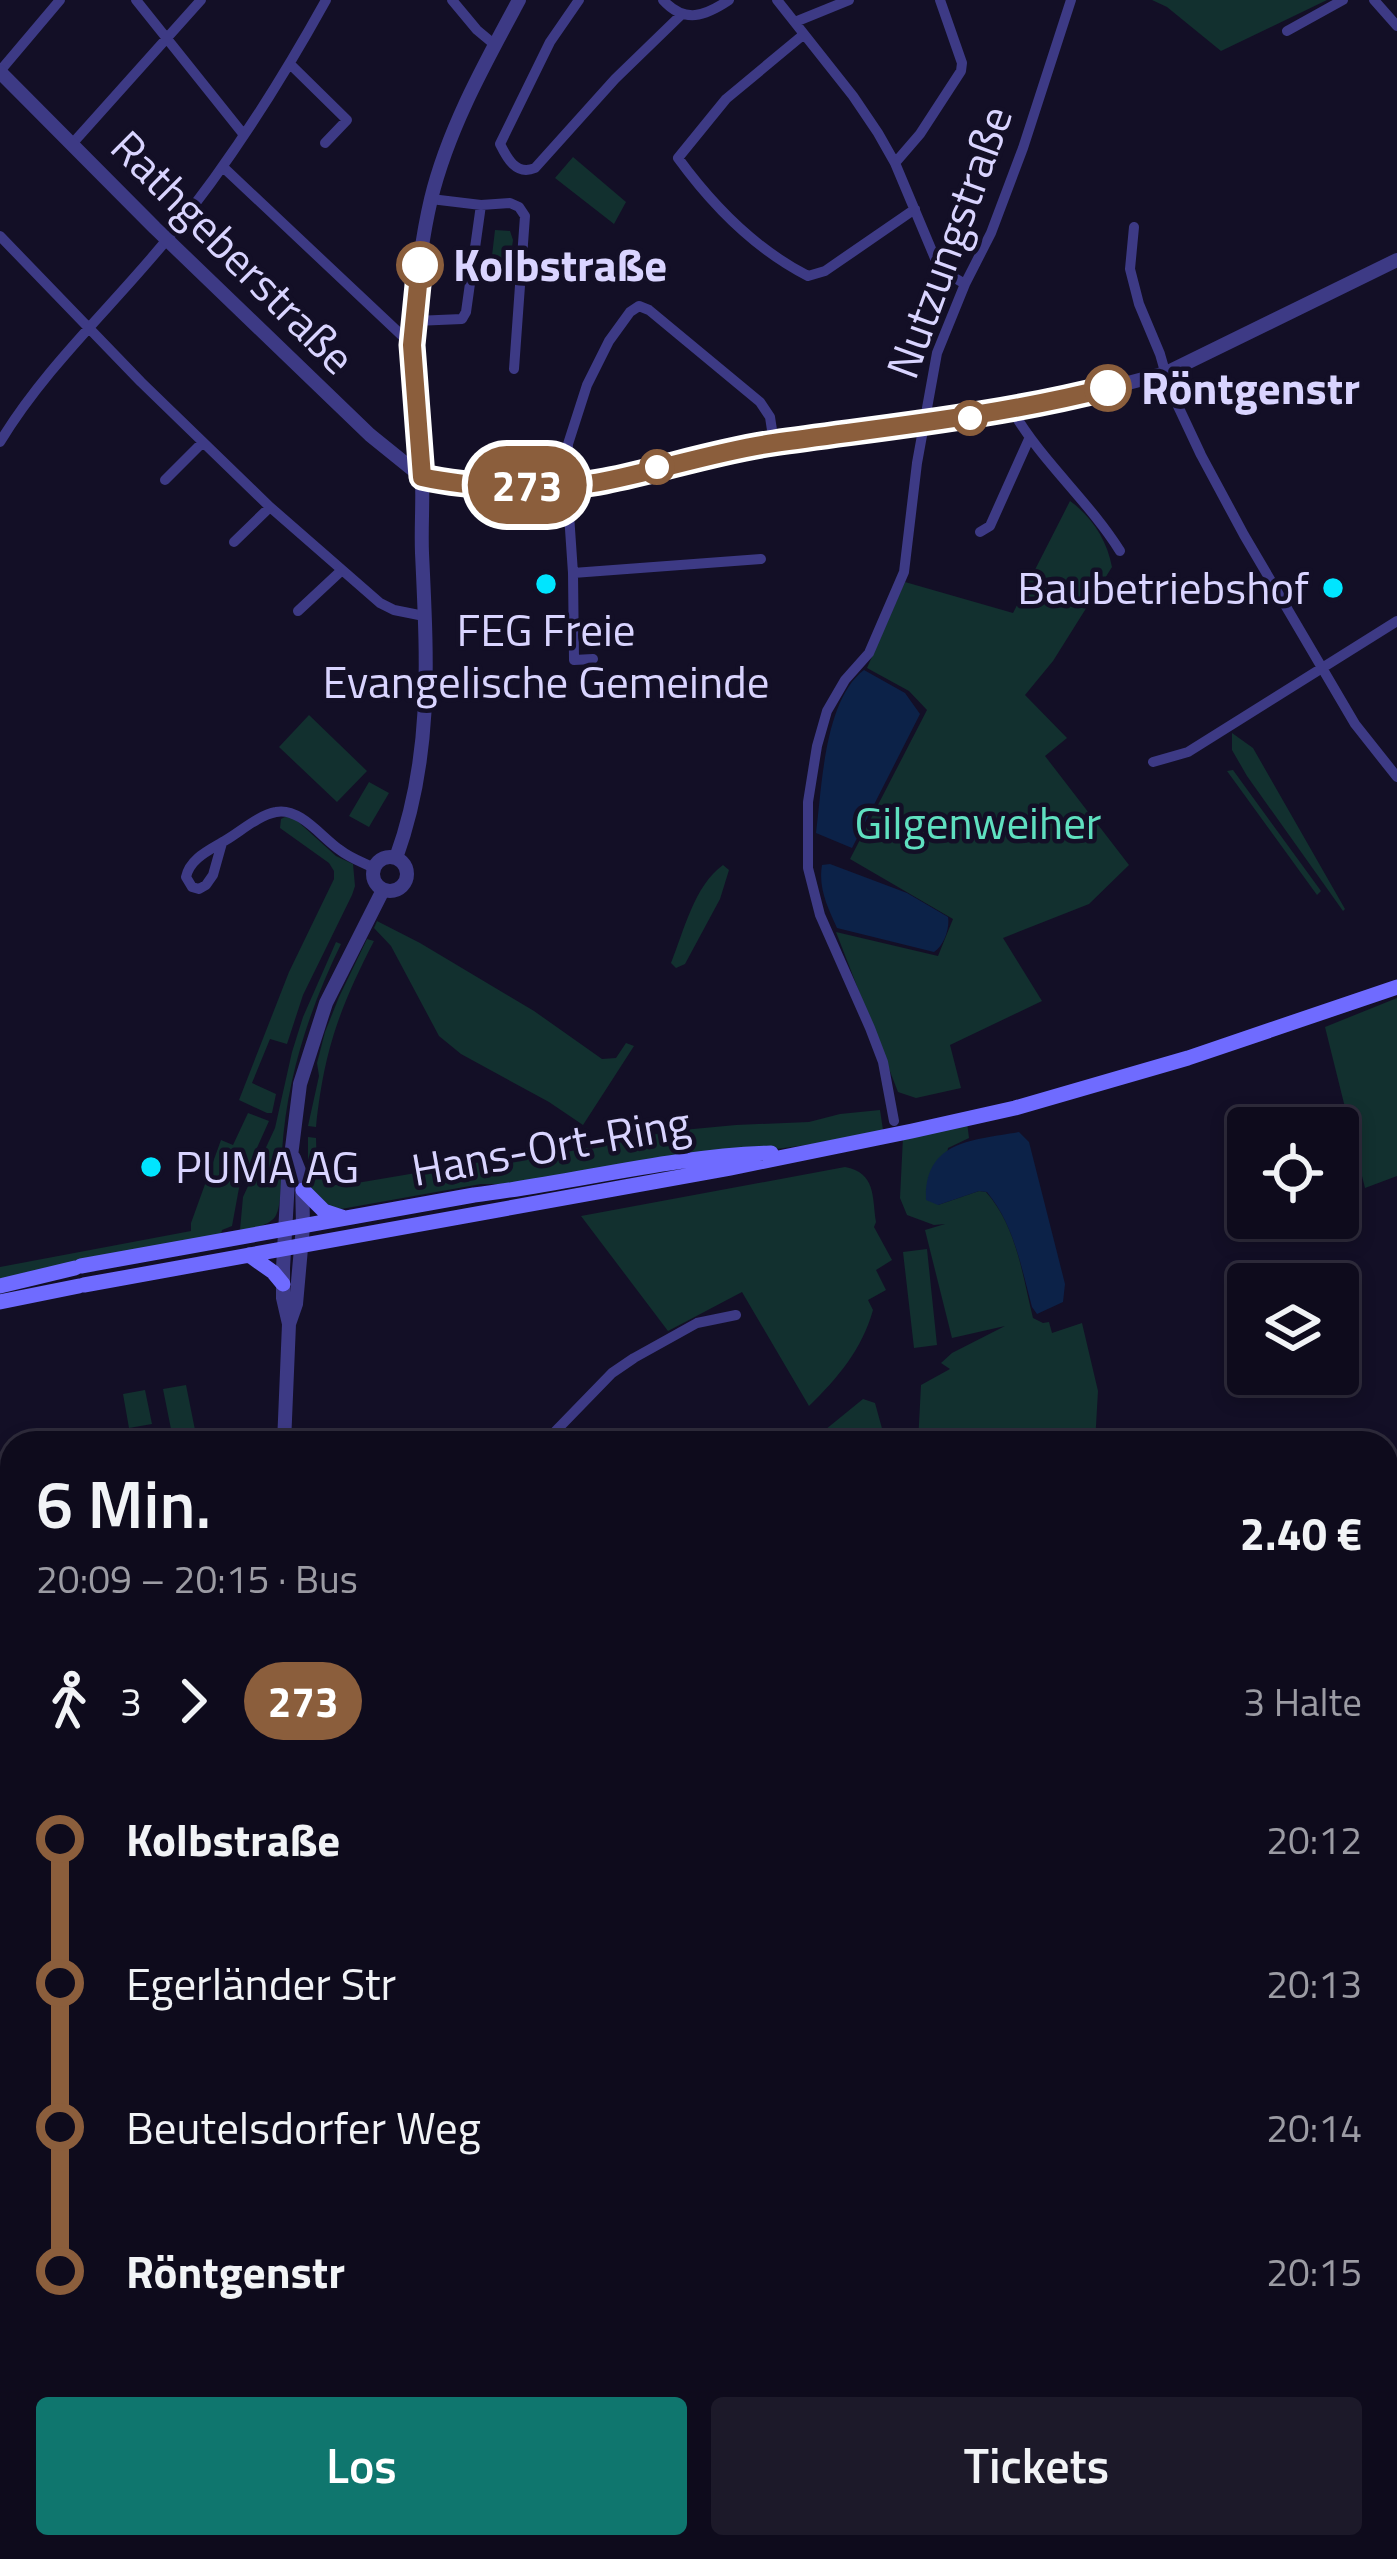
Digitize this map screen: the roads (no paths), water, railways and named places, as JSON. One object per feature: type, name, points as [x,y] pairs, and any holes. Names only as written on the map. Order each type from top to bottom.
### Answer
[{"type":"main road","name":"Hans-Ort-Ring","points":[[0,1302],[822,1151],[1015,1108],[1188,1058],[1397,988]]},
{"type":"main road","name":"Hans-Ort-Ring","points":[[0,1286],[223,1240],[716,1155],[822,1151]]},
{"type":"main road","points":[[303,1190],[324,1211],[345,1218]]},
{"type":"main road","points":[[249,1255],[273,1272],[283,1291]]},
{"type":"street","points":[[0,71],[60,0]]},
{"type":"street","points":[[136,0],[244,135]]},
{"type":"street","points":[[72,144],[201,0]]},
{"type":"street","points":[[0,442],[89,326],[168,239],[224,167],[326,0]]},
{"type":"street","points":[[452,0],[495,45]]},
{"type":"street","points":[[396,858],[410,820],[425,737],[422,477],[412,345],[420,321],[423,242],[431,199],[456,128],[519,0]]},
{"type":"street","points":[[579,0],[550,42],[500,144],[510,163],[522,170],[536,168],[680,15]]},
{"type":"street","points":[[663,0],[680,15],[696,17],[729,0]]},
{"type":"street","points":[[777,0],[853,96],[895,163],[937,263],[965,284]]},
{"type":"street","points":[[809,0],[814,14]]},
{"type":"street","points":[[795,22],[849,0]]},
{"type":"street","points":[[895,163],[961,71],[940,0]]},
{"type":"street","name":"Nutzungstraße","points":[[895,1121],[871,1028],[820,915],[808,868],[808,802],[827,710],[869,653],[904,572],[938,353],[1023,148],[1071,0]]},
{"type":"street","points":[[1287,31],[1343,0]]},
{"type":"street","points":[[1374,0],[1397,26]]},
{"type":"street","points":[[802,35],[726,99],[678,158],[702,190],[762,249],[808,276],[826,271],[915,209]]},
{"type":"street","points":[[290,64],[347,120],[325,143]]},
{"type":"street","name":"Rathgeberstraße","points":[[0,71],[319,388],[422,477]]},
{"type":"street","points":[[224,167],[412,345]]},
{"type":"street","points":[[431,199],[510,203],[525,216],[514,369]]},
{"type":"street","points":[[420,321],[462,320],[481,205]]},
{"type":"street","points":[[1134,227],[1130,269],[1139,304],[1171,389],[1210,472],[1355,724],[1397,777]]},
{"type":"street","points":[[0,236],[270,507],[387,608],[424,616]]},
{"type":"street","points":[[422,477],[472,483],[606,481],[774,442],[1012,410],[1166,374],[1397,260]]},
{"type":"street","points":[[593,659],[574,660],[568,444],[587,385],[609,341],[630,313],[638,307],[649,310],[760,402],[770,417],[774,442]]},
{"type":"street","points":[[1012,410],[1028,439],[1101,521],[1120,550]]},
{"type":"street","points":[[980,532],[990,526],[1028,439]]},
{"type":"street","points":[[165,480],[203,442]]},
{"type":"street","points":[[234,542],[270,507]]},
{"type":"street","points":[[573,573],[761,559]]},
{"type":"street","points":[[298,611],[342,570]]},
{"type":"street","points":[[1153,761],[1188,752],[1397,621]]},
{"type":"street","points":[[222,843],[270,813],[288,812],[336,848],[374,868]]},
{"type":"street","points":[[396,858],[404,866],[405,881],[398,889],[383,890],[375,883],[374,868],[380,860],[396,858]]},
{"type":"street","points":[[289,1324],[296,1304],[289,1180],[307,1055],[326,1003],[383,890]]},
{"type":"street","points":[[293,1156],[303,1190],[294,1228]]},
{"type":"street","points":[[285,1431],[289,1324],[283,1291],[293,1247]]},
{"type":"street","points":[[556,1431],[612,1373],[697,1323],[736,1315]]},
{"type":"water","name":"Gilgenweiher","points":[[864,670],[905,693],[920,714],[852,848],[816,833],[833,723],[840,702]]},
{"type":"water","name":"Gilgenweiher","points":[[822,865],[907,893],[948,917],[941,946],[934,952],[837,928],[821,882]]},
{"type":"water","points":[[1019,1132],[1029,1142],[1065,1284],[1063,1302],[1037,1314],[1010,1232],[987,1192],[938,1205],[926,1200],[933,1165],[943,1154],[969,1141]]},
{"type":"place","name":"Kolbstraße","points":[[420,265]]},
{"type":"place","name":"Röntgenstr","points":[[1108,388]]},
{"type":"place","name":"FEG Freie Evangelische Gemeinde","points":[[546,584]]},
{"type":"place","name":"Baubetriebshof","points":[[1333,588]]},
{"type":"place","name":"PUMA AG","points":[[151,1167]]}]
